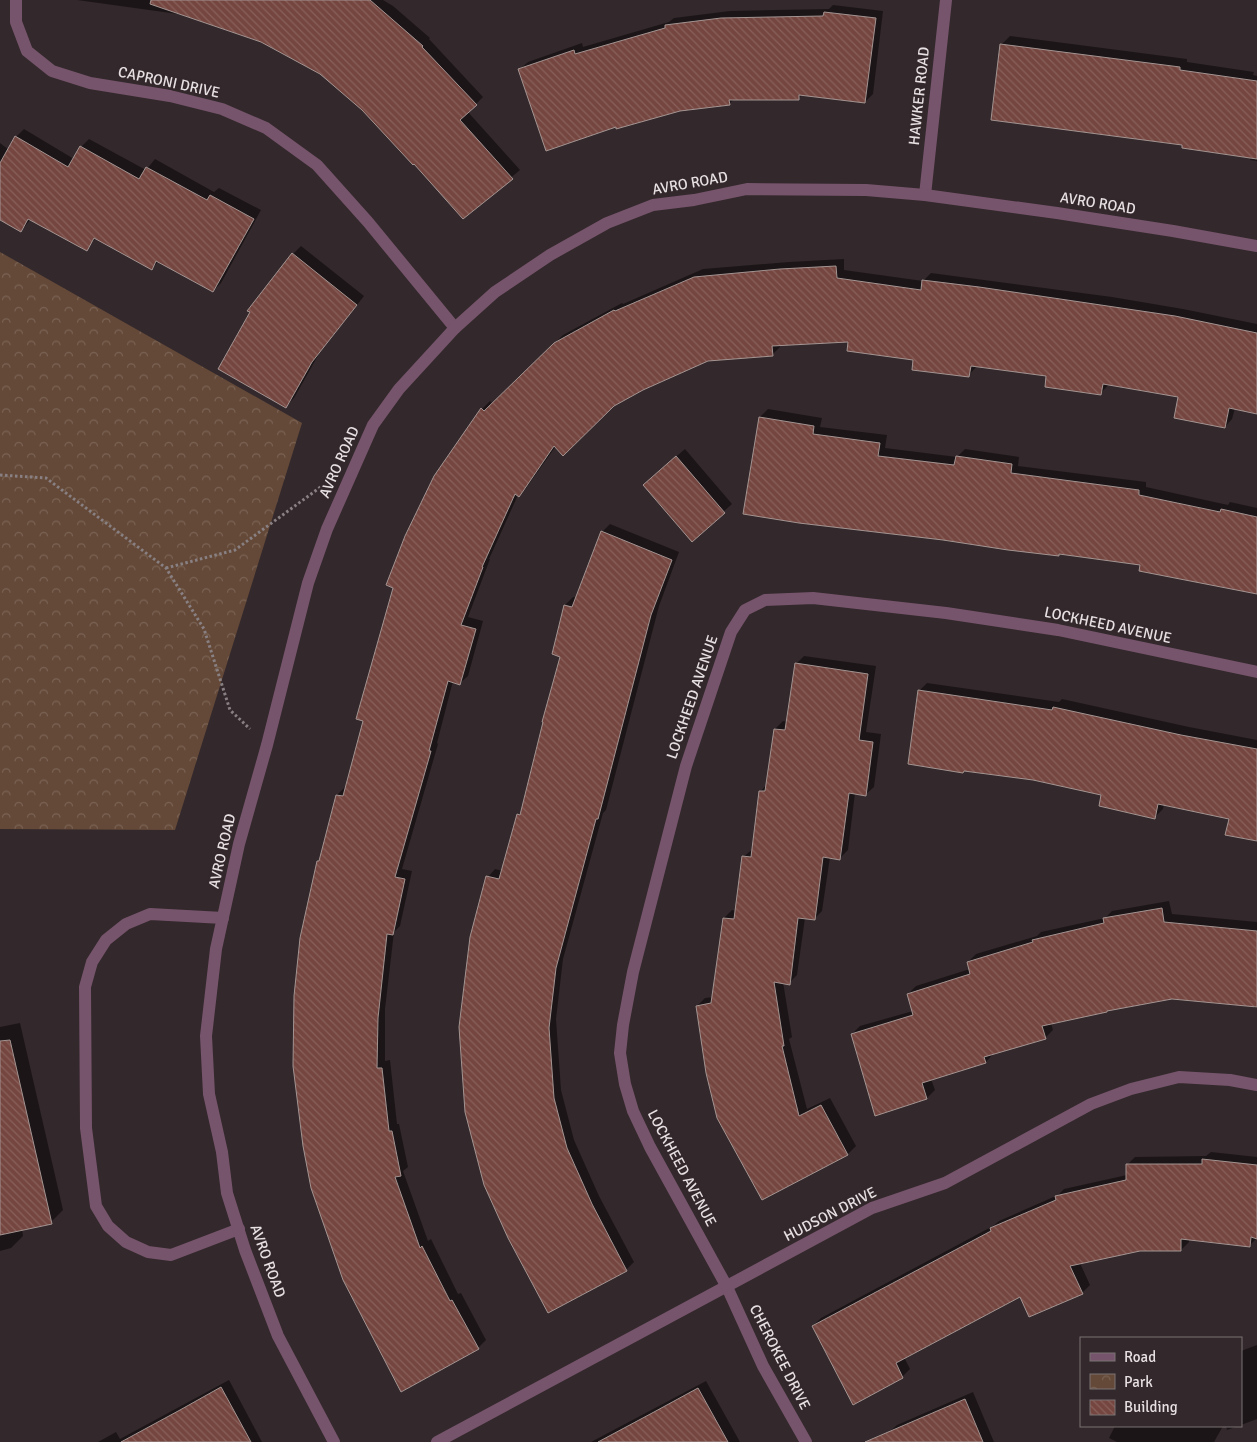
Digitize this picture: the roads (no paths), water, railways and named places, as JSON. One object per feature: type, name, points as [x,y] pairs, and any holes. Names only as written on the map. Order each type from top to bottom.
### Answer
[{"type":"street","name":"CAPRONI DRIVE","points":[[16,0],[16,22],[28,51],[52,71],[90,84],[170,96],[222,109],[266,128],[317,165],[368,222],[455,328]]},
{"type":"street","name":"HAWKER ROAD","points":[[925,195],[946,0]]},
{"type":"street","name":"AVRO ROAD","points":[[334,1442],[278,1336],[227,1193],[222,1152],[209,1094],[206,1036],[216,949],[239,844],[267,745],[308,583],[327,529],[373,425],[399,389],[455,328],[494,292],[550,255],[607,223],[653,205],[694,200],[746,189],[866,190],[925,195],[1067,214],[1257,246]]},
{"type":"street","name":"LOCKHEED AVENUE","points":[[727,1287],[650,1147],[633,1111],[620,1052],[632,972],[686,766],[731,632],[745,610],[765,600],[814,598],[946,613],[1058,630],[1257,672]]},
{"type":"street","points":[[223,918],[150,914],[126,924],[106,940],[92,962],[85,987],[86,1128],[96,1206],[108,1226],[126,1242],[148,1252],[171,1255],[239,1229]]},
{"type":"street","name":"HUDSON DRIVE","points":[[437,1442],[872,1208],[945,1183],[1091,1104],[1131,1089],[1179,1077],[1230,1080],[1257,1086]]},
{"type":"street","name":"CHEROKEE DRIVE","points":[[727,1287],[763,1366],[806,1442]]}]
